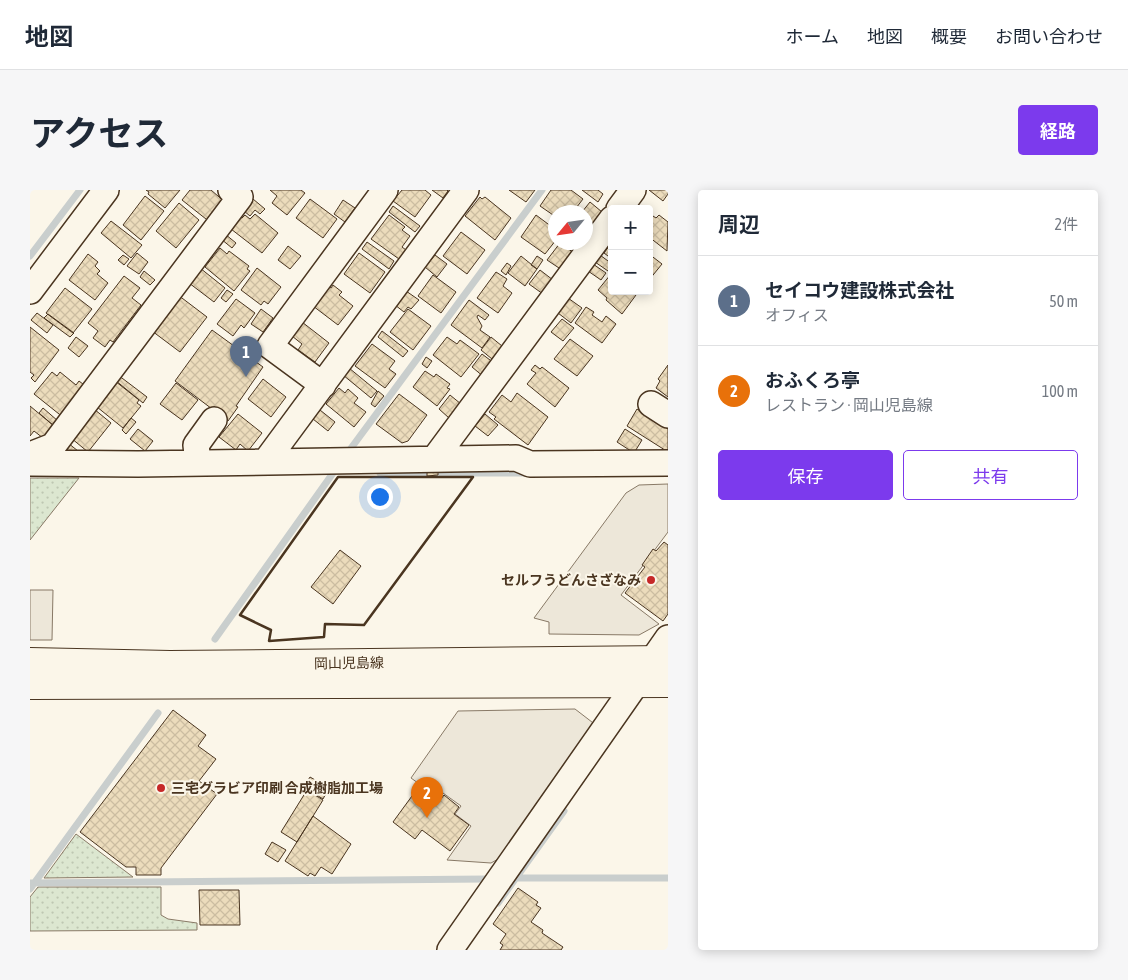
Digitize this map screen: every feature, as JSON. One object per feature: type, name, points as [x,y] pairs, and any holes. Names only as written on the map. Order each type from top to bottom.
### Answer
[{"type":"main road","name":"岡山児島線","points":[[30,662],[170,665],[660,660]]},
{"type":"main road","name":"岡山児島線","points":[[30,685],[668,683]]},
{"type":"street","points":[[30,291],[106,190]]},
{"type":"street","points":[[30,455],[53,446],[240,197],[230,190]]},
{"type":"street","points":[[323,385],[270,346],[385,190]]},
{"type":"street","points":[[266,462],[466,190]]},
{"type":"street","points":[[622,205],[633,190]]},
{"type":"street","points":[[435,458],[608,224]]},
{"type":"street","points":[[198,463],[196,445],[214,420]]},
{"type":"street","points":[[30,464],[435,458],[516,458],[530,464],[668,463]]},
{"type":"street","points":[[450,950],[636,683],[660,660],[668,638]]},
{"type":"green space","points":[[30,478],[79,478],[30,540]]},
{"type":"green space","points":[[76,834],[133,877],[44,878]]},
{"type":"green space","points":[[38,887],[161,887],[161,915],[168,919],[197,923],[197,930],[30,931],[30,897]]},
{"type":"shaded area","points":[[668,484],[668,532],[621,595],[659,624],[639,635],[549,634],[549,622],[534,618],[626,493],[639,485]]},
{"type":"shaded area","points":[[30,590],[53,590],[52,640],[30,640]]},
{"type":"shaded area","points":[[575,709],[601,729],[500,858],[491,863],[447,860],[471,826],[455,814],[461,806],[443,793],[439,798],[411,778],[458,711]]},
{"type":"building","points":[[146,190],[180,190],[165,208],[148,194],[149,192]]},
{"type":"building","points":[[190,190],[211,190],[226,203],[211,223],[182,200]]},
{"type":"building","points":[[270,190],[301,190],[305,193],[287,215],[272,203],[277,196]]},
{"type":"building","points":[[402,190],[425,190],[431,195],[415,217],[393,201]]},
{"type":"building","points":[[432,190],[447,190],[448,191],[443,198]]},
{"type":"building","points":[[509,190],[535,190],[526,202]]},
{"type":"building","points":[[551,190],[571,190],[583,199],[578,205],[548,205],[548,212],[540,206]]},
{"type":"building","points":[[582,190],[598,190],[603,194],[598,202]]},
{"type":"building","points":[[649,190],[668,190],[668,194],[663,201]]},
{"type":"building","points":[[145,196],[164,211],[141,240],[123,225]]},
{"type":"building","points":[[480,197],[482,199],[485,197],[511,218],[495,240],[465,216]]},
{"type":"building","points":[[253,199],[265,209],[260,214],[255,210],[250,216],[244,211]]},
{"type":"building","points":[[310,199],[337,219],[323,238],[296,218]]},
{"type":"building","points":[[343,200],[355,208],[345,222],[334,214]]},
{"type":"building","points":[[590,202],[602,212],[593,224],[593,205],[588,205]]},
{"type":"building","points":[[179,203],[199,220],[176,248],[156,231]]},
{"type":"building","points":[[393,206],[420,226],[415,232],[389,212]]},
{"type":"building","points":[[255,214],[278,233],[262,253],[231,229],[240,217],[242,218],[245,215],[250,219]]},
{"type":"building","points":[[389,215],[405,227],[402,230],[410,236],[402,247],[406,250],[399,259],[371,239]]},
{"type":"building","points":[[536,215],[548,224],[548,250],[545,254],[521,237]]},
{"type":"building","points":[[659,215],[668,222],[667,251],[653,240],[653,216],[656,218]]},
{"type":"building","points":[[111,221],[142,245],[131,258],[101,233]]},
{"type":"building","points":[[461,232],[485,250],[467,274],[443,256]]},
{"type":"building","points":[[225,234],[236,243],[232,248],[221,239]]},
{"type":"building","points":[[367,242],[394,261],[389,269],[362,249]]},
{"type":"building","points":[[288,246],[301,256],[290,269],[278,260]]},
{"type":"building","points":[[220,248],[227,254],[229,251],[249,266],[247,269],[250,271],[234,291],[205,267]]},
{"type":"building","points":[[608,248],[608,256],[604,253]]},
{"type":"building","points":[[555,250],[570,250],[574,253],[562,270],[547,260]]},
{"type":"building","points":[[137,253],[148,262],[139,274],[127,266]]},
{"type":"building","points":[[359,253],[385,272],[370,293],[344,274]]},
{"type":"building","points":[[88,254],[98,262],[95,266],[100,271],[97,274],[108,283],[95,300],[69,280]]},
{"type":"building","points":[[123,255],[129,259],[124,265],[118,260]]},
{"type":"building","points":[[435,255],[447,264],[437,277],[425,267]]},
{"type":"building","points":[[600,255],[608,261],[608,271],[595,262]]},
{"type":"building","points":[[521,256],[537,269],[525,286],[508,273]]},
{"type":"building","points":[[537,256],[543,260],[537,269],[531,265]]},
{"type":"building","points":[[653,257],[662,264],[653,275]]},
{"type":"building","points":[[507,263],[511,266],[506,275],[501,271]]},
{"type":"building","points":[[593,264],[606,273],[601,280],[588,271]]},
{"type":"building","points":[[200,268],[225,288],[214,302],[189,283]]},
{"type":"building","points":[[257,268],[281,287],[268,304],[264,301],[261,305],[241,290]]},
{"type":"building","points":[[540,270],[553,280],[543,294],[529,284]]},
{"type":"building","points":[[144,271],[155,280],[150,285],[140,277]]},
{"type":"building","points":[[496,272],[507,279],[503,286],[512,293],[498,313],[477,298]]},
{"type":"building","points":[[433,275],[456,292],[441,313],[418,296]]},
{"type":"building","points":[[124,276],[140,288],[132,298],[141,305],[113,342],[110,340],[105,347],[93,338],[98,331],[88,323]]},
{"type":"building","points":[[608,278],[608,295],[636,295],[622,314],[598,290]]},
{"type":"building","points":[[333,285],[342,292],[339,295],[353,306],[338,325],[313,306],[328,286],[331,288]]},
{"type":"building","points":[[65,288],[92,309],[73,333],[46,313]]},
{"type":"building","points":[[227,290],[233,294],[226,302],[221,298]]},
{"type":"building","points":[[406,291],[419,300],[411,309],[408,307],[404,312],[395,305]]},
{"type":"building","points":[[178,295],[207,317],[180,352],[152,331]]},
{"type":"building","points":[[568,298],[582,308],[571,323],[558,313]]},
{"type":"building","points":[[236,299],[255,313],[244,328],[241,325],[233,336],[217,324]]},
{"type":"building","points":[[469,300],[489,315],[485,320],[478,315],[477,317],[482,326],[480,330],[490,337],[482,348],[451,325]]},
{"type":"building","points":[[586,307],[594,312],[592,315],[602,322],[606,316],[616,324],[602,343],[575,323]]},
{"type":"building","points":[[261,309],[273,318],[263,332],[251,324]]},
{"type":"building","points":[[408,309],[431,326],[413,350],[390,332]]},
{"type":"building","points":[[37,313],[53,325],[47,333],[31,320]]},
{"type":"building","points":[[48,314],[74,333],[70,337],[44,318]]},
{"type":"building","points":[[562,319],[574,328],[563,341],[551,332]]},
{"type":"building","points":[[302,322],[329,343],[315,362],[298,350],[302,344],[292,336]]},
{"type":"building","points":[[30,327],[59,350],[35,382],[31,378],[34,375],[30,372]]},
{"type":"building","points":[[212,330],[263,367],[228,421],[175,381]]},
{"type":"building","points":[[382,331],[408,351],[403,357],[378,337]]},
{"type":"building","points":[[76,337],[88,346],[79,357],[68,348]]},
{"type":"building","points":[[447,337],[457,344],[460,340],[479,354],[461,377],[433,355]]},
{"type":"building","points":[[491,337],[502,346],[492,359],[481,350]]},
{"type":"building","points":[[570,339],[593,356],[577,376],[554,359]]},
{"type":"building","points":[[372,344],[395,361],[389,369],[396,374],[385,388],[355,366]]},
{"type":"building","points":[[482,354],[494,363],[484,377],[472,367]]},
{"type":"building","points":[[426,357],[432,361],[427,368],[422,364]]},
{"type":"building","points":[[535,365],[540,369],[542,367],[569,388],[555,407],[527,384],[536,373],[531,370]]},
{"type":"building","points":[[668,365],[668,397],[656,388],[660,381],[658,379]]},
{"type":"building","points":[[349,368],[377,391],[371,398],[343,375]]},
{"type":"building","points":[[425,371],[434,377],[436,374],[450,384],[447,388],[450,389],[437,406],[413,387]]},
{"type":"building","points":[[52,372],[57,376],[60,372],[76,385],[79,381],[88,388],[64,418],[34,394]]},
{"type":"building","points":[[118,375],[147,397],[143,403],[115,380]]},
{"type":"building","points":[[263,379],[286,397],[271,417],[248,399]]},
{"type":"building","points":[[115,381],[139,400],[137,403],[141,406],[123,428],[97,407]]},
{"type":"building","points":[[176,383],[198,400],[182,420],[160,404]]},
{"type":"building","points":[[339,388],[345,393],[348,389],[358,398],[354,403],[366,412],[354,427],[326,404]]},
{"type":"building","points":[[378,391],[384,396],[375,407],[371,404]]},
{"type":"building","points":[[517,393],[548,417],[528,445],[494,419],[496,417],[489,412],[502,395],[511,402]]},
{"type":"building","points":[[399,394],[427,415],[408,441],[402,443],[376,424]]},
{"type":"building","points":[[450,395],[461,404],[449,418],[439,409]]},
{"type":"building","points":[[30,406],[54,426],[43,438],[34,431],[30,436]]},
{"type":"building","points":[[43,408],[58,421],[54,426],[39,413]]},
{"type":"building","points":[[94,409],[111,423],[88,452],[71,438]]},
{"type":"building","points":[[637,409],[668,429],[668,452],[627,426]]},
{"type":"building","points":[[320,410],[335,422],[328,431],[313,419]]},
{"type":"building","points":[[238,414],[262,433],[248,451],[240,444],[236,450],[219,437]]},
{"type":"building","points":[[485,414],[498,425],[488,436],[475,426]]},
{"type":"building","points":[[131,418],[136,422],[126,434],[122,430]]},
{"type":"building","points":[[138,429],[153,441],[145,451],[130,439]]},
{"type":"building","points":[[625,429],[642,440],[634,453],[617,442]]},
{"type":"building","points":[[68,443],[78,451],[76,453],[60,452]]},
{"type":"building","points":[[427,468],[438,468],[438,475],[427,476]]},
{"type":"building","name":"セルフうどんさざなみ","points":[[664,542],[668,545],[668,614],[663,621],[625,593],[645,567],[642,565],[653,549],[656,551]]},
{"type":"building","points":[[340,550],[361,566],[333,604],[311,587]]},
{"type":"building","name":"三宅グラビア印刷 合成樹脂加工場","points":[[173,710],[206,735],[198,746],[216,759],[199,781],[217,794],[161,868],[161,875],[136,875],[136,867],[126,867],[80,832]]},
{"type":"building","points":[[310,777],[329,788],[323,799],[304,787]]},
{"type":"building","points":[[420,785],[440,800],[444,795],[459,807],[454,814],[469,825],[450,851],[422,830],[415,839],[393,822]]},
{"type":"building","points":[[307,790],[323,800],[297,842],[281,832]]},
{"type":"building","points":[[313,816],[351,844],[332,874],[321,867],[315,876],[310,873],[308,876],[285,861]]},
{"type":"building","points":[[272,842],[286,850],[278,862],[265,854]]},
{"type":"building","points":[[518,888],[538,902],[536,905],[541,908],[531,922],[543,930],[542,933],[563,947],[561,950],[500,950],[503,945],[500,943],[506,934],[493,924]]},
{"type":"building","points":[[199,890],[239,890],[240,925],[200,925]]},
{"type":"waterway","points":[[30,256],[80,190]]},
{"type":"waterway","points":[[346,455],[542,190]]},
{"type":"waterway","points":[[215,639],[338,466]]},
{"type":"waterway","points":[[380,473],[527,473]]},
{"type":"waterway","points":[[30,889],[158,713]]},
{"type":"waterway","points":[[498,903],[564,811]]},
{"type":"waterway","points":[[514,878],[668,878]]},
{"type":"waterway","points":[[30,883],[486,879]]},
{"type":"wall","points":[[338,477],[473,477],[364,625],[325,624],[324,637],[269,641],[271,630],[240,615],[338,477]]},
{"type":"place","name":"セイコウ建設株式会社","points":[[246,377]]},
{"type":"place","name":"セルフうどんさざなみ","points":[[651,580]]},
{"type":"place","name":"三宅グラビア印刷 合成樹脂加工場","points":[[161,788]]},
{"type":"place","name":"おふくろ亭","points":[[427,818]]}]
